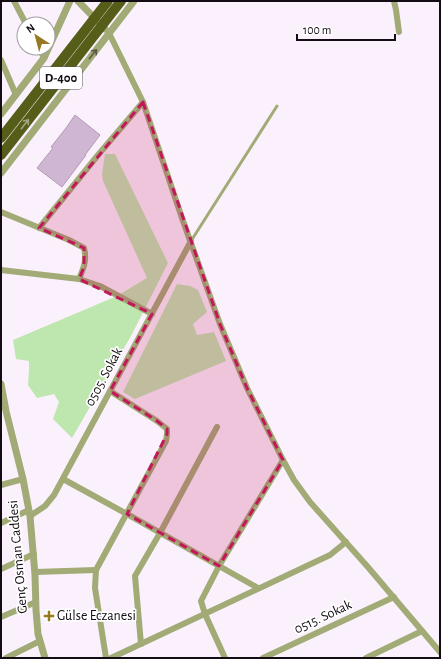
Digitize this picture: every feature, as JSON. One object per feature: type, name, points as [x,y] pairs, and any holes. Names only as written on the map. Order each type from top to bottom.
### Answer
[{"type":"highway","name":"D-400","points":[[1,138],[98,22],[115,18],[121,1]]},
{"type":"highway","name":"D-400","points":[[1,155],[98,22],[104,3]]},
{"type":"street","points":[[14,1],[22,16]]},
{"type":"street","points":[[1,114],[44,58],[70,1]]},
{"type":"street","points":[[78,1],[109,33],[143,102],[190,242],[220,324],[247,388],[294,480],[310,502],[394,597],[440,652]]},
{"type":"street","points":[[1,173],[109,33],[115,18],[134,1]]},
{"type":"street","points":[[394,1],[399,32]]},
{"type":"street","points":[[104,3],[115,18]]},
{"type":"street","points":[[1,60],[16,95]]},
{"type":"street","points":[[39,228],[143,102]]},
{"type":"street","points":[[1,212],[69,240],[84,248],[84,267],[79,279]]},
{"type":"street","name":"0505. Sokak","points":[[1,523],[45,506],[54,495],[190,242]]},
{"type":"street","points":[[1,270],[79,279],[100,286],[152,314]]},
{"type":"street","name":"Genç Osman Caddesi","points":[[1,384],[3,410],[23,479],[30,513],[34,554],[37,626],[45,658]]},
{"type":"street","points":[[106,658],[95,588],[96,570],[166,441],[167,434],[167,429],[157,421],[110,391]]},
{"type":"street","points":[[141,644],[135,576],[217,427]]},
{"type":"street","points":[[225,658],[205,614],[201,600],[219,566],[283,460]]},
{"type":"street","points":[[1,485],[23,479]]},
{"type":"street","points":[[62,479],[258,588]]},
{"type":"street","points":[[111,658],[330,555],[346,542]]},
{"type":"street","points":[[1,569],[34,554]]},
{"type":"street","points":[[35,572],[96,570]]},
{"type":"street","name":"0515. Sokak","points":[[263,658],[394,597]]},
{"type":"street","points":[[1,617],[36,602]]},
{"type":"street","points":[[366,658],[422,631]]},
{"type":"street","points":[[6,658],[40,641]]},
{"type":"lane","points":[[190,242],[277,106]]},
{"type":"highlighted area","points":[[143,102],[220,324],[247,388],[283,460],[219,566],[127,514],[167,434],[167,429],[110,391],[152,314],[79,279],[84,267],[84,248],[39,228]]},
{"type":"green space","points":[[105,154],[115,154],[168,263],[131,336],[72,438],[53,419],[59,402],[54,394],[37,398],[28,385],[29,361],[16,359],[13,340],[117,296],[147,278],[103,181],[102,174]]},
{"type":"green space","points":[[177,284],[190,286],[198,290],[207,312],[193,324],[197,335],[214,332],[226,361],[135,399],[123,392]]},
{"type":"building","points":[[75,115],[100,135],[62,187],[37,168],[53,148],[51,147]]},
{"type":"place","name":"Gülse Eczanesi","points":[[49,616]]}]
